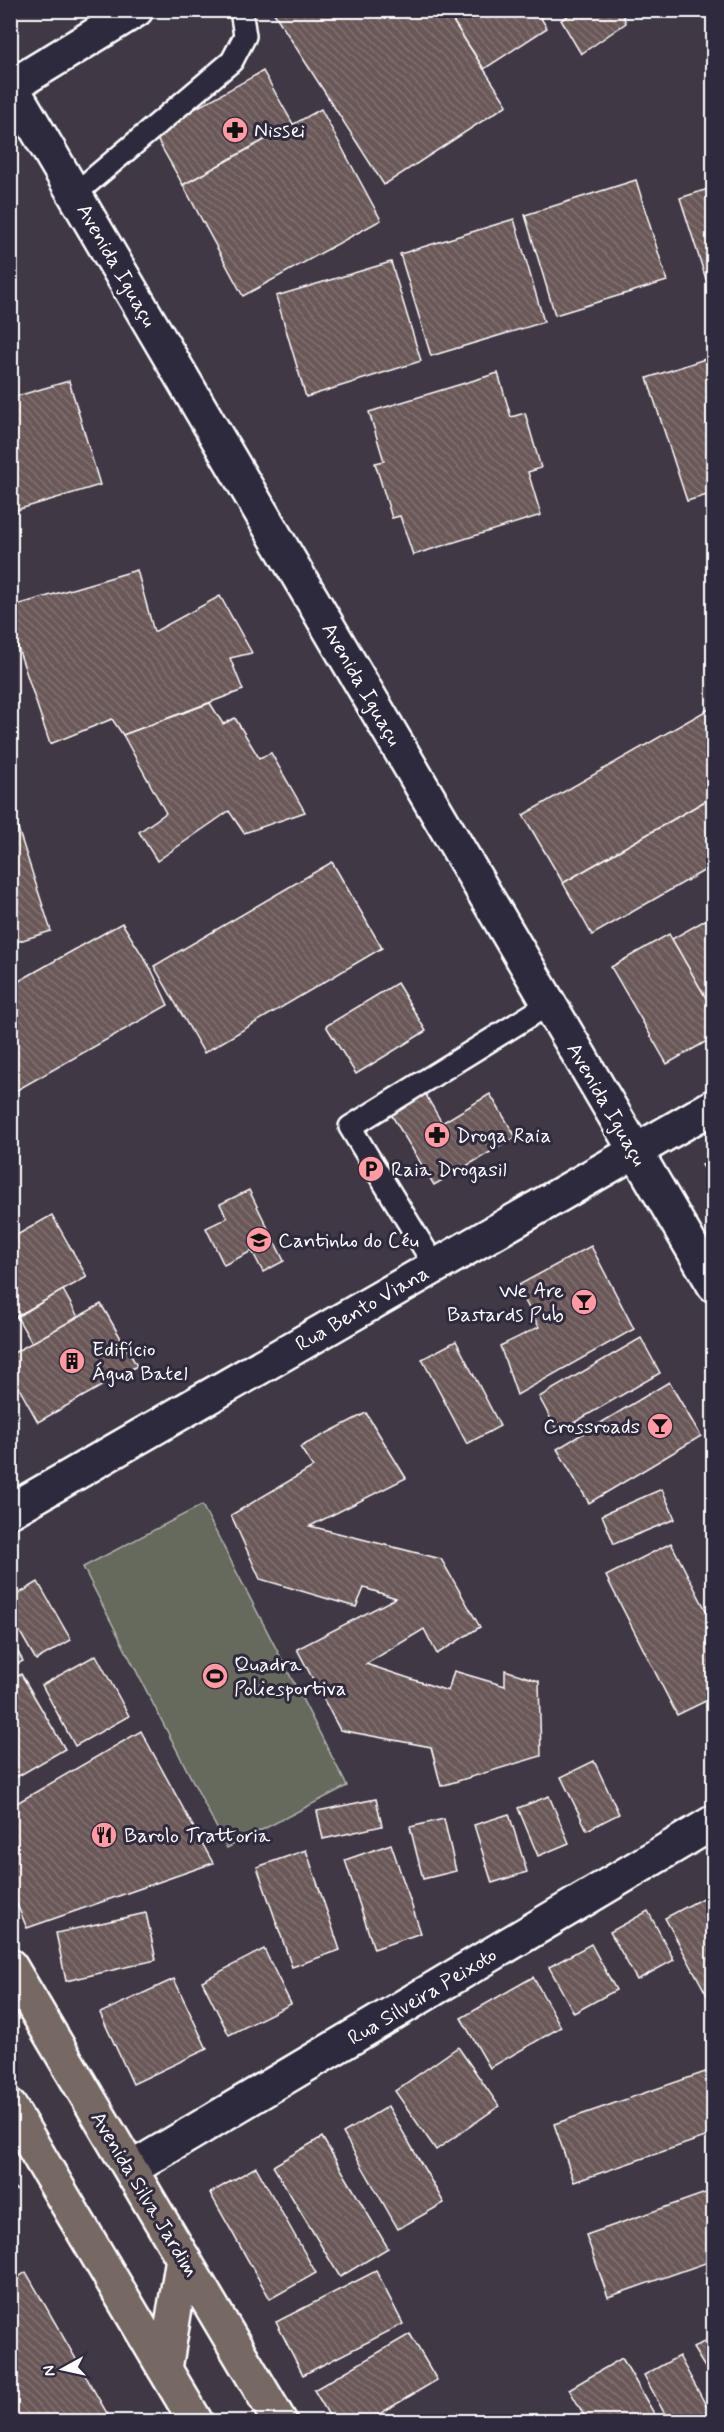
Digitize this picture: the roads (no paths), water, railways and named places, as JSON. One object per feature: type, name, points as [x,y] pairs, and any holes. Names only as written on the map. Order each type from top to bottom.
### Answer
[{"type":"main road","points":[[11,86],[136,10]]},
{"type":"main road","name":"Avenida Iguaçu","points":[[11,86],[714,1285]]},
{"type":"main road","name":"Rua Bento Viana","points":[[10,1510],[714,1106]]},
{"type":"main road","name":"Rua Silveira Peixoto","points":[[130,2169],[714,1822]]},
{"type":"main road","name":"Avenida Silva Jardim","points":[[10,1966],[280,2421]]},
{"type":"main road","points":[[10,2015],[58,2046]]},
{"type":"main road","points":[[10,2107],[196,2421]]},
{"type":"main road","points":[[165,2369],[183,2258]]},
{"type":"lane","points":[[75,194],[232,61],[245,36],[241,10]]},
{"type":"lane","points":[[435,1266],[350,1127],[549,1004]]},
{"type":"place","name":"Nissei","points":[[235,130]]},
{"type":"place","name":"Droga Raia","points":[[437,1135]]},
{"type":"place","name":"Raia Drogasil","points":[[371,1169]]},
{"type":"place","name":"Cantinho do Céu","points":[[259,1240]]},
{"type":"place","name":"We Are Bastards Pub","points":[[584,1302]]},
{"type":"place","name":"Edifício Água Batel","points":[[72,1361]]},
{"type":"place","name":"Crossroads","points":[[660,1426]]},
{"type":"place","name":"Quadra Poliesportiva","points":[[215,1676]]},
{"type":"place","name":"Barolo Trattoria","points":[[104,1835]]}]
